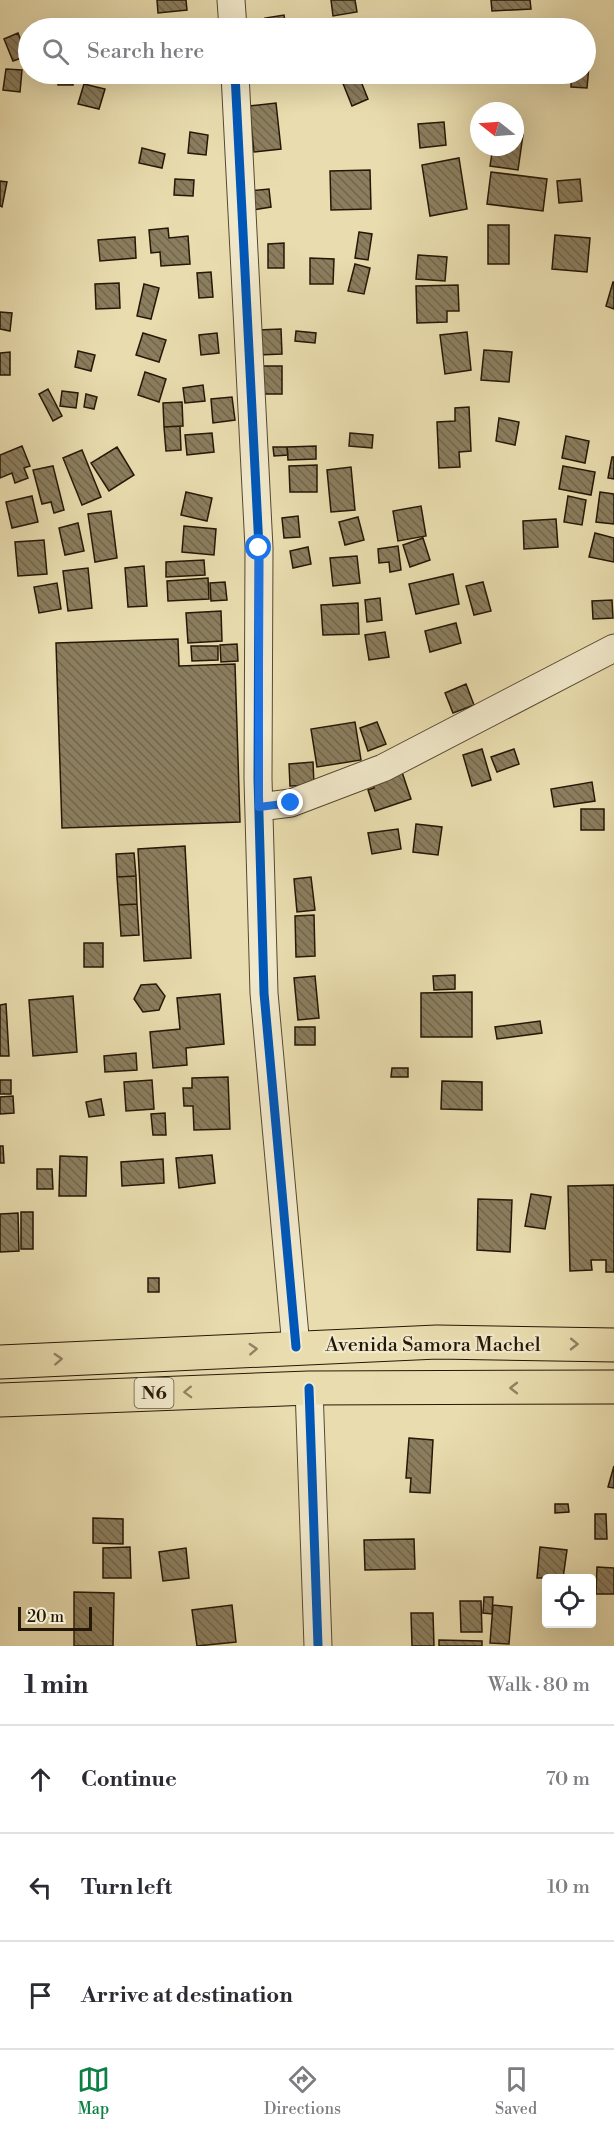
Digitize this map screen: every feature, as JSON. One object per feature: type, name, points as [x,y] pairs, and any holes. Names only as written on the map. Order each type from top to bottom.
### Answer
[{"type":"highway","name":"Avenida Samora Machel","points":[[0,1362],[437,1342],[614,1345]]},
{"type":"highway","name":"N6","points":[[0,1400],[309,1388],[614,1387]]},
{"type":"street","points":[[231,0],[232,18]]},
{"type":"street","points":[[236,84],[259,548],[259,807],[264,993],[296,1347]]},
{"type":"street","points":[[259,807],[291,803],[382,768],[614,648]]},
{"type":"street","points":[[309,1388],[318,1646]]},
{"type":"building","points":[[157,0],[186,0],[187,10],[158,13]]},
{"type":"building","points":[[331,0],[355,0],[357,12],[333,16]]},
{"type":"building","points":[[491,0],[530,0],[531,9],[492,11]]},
{"type":"building","points":[[284,15],[284,18],[265,18]]},
{"type":"building","points":[[18,33],[18,59],[13,61],[4,39]]},
{"type":"building","points":[[6,69],[18,70],[20,92],[3,90]]},
{"type":"building","points":[[84,84],[105,89],[99,109],[78,104]]},
{"type":"building","points":[[343,84],[362,84],[368,99],[352,106]]},
{"type":"building","points":[[571,84],[587,84],[587,88],[571,87]]},
{"type":"building","points":[[276,103],[281,149],[254,152],[249,106]]},
{"type":"building","points":[[444,122],[446,145],[420,148],[418,124]]},
{"type":"building","points":[[190,132],[208,135],[206,155],[188,153]]},
{"type":"building","points":[[142,148],[165,154],[162,168],[139,163]]},
{"type":"building","points":[[492,156],[520,156],[518,170],[490,166]]},
{"type":"building","points":[[459,158],[467,209],[430,216],[422,165]]},
{"type":"building","points":[[370,170],[371,209],[331,210],[330,171]]},
{"type":"building","points":[[491,172],[547,179],[543,211],[487,204]]},
{"type":"building","points":[[175,179],[194,180],[193,196],[174,195]]},
{"type":"building","points":[[580,179],[582,201],[559,203],[557,181]]},
{"type":"building","points":[[0,181],[7,182],[2,207],[0,206]]},
{"type":"building","points":[[269,189],[271,207],[252,210],[250,191]]},
{"type":"building","points":[[488,225],[509,225],[509,264],[488,264]]},
{"type":"building","points":[[168,228],[169,238],[188,236],[190,264],[161,266],[160,252],[151,253],[149,230]]},
{"type":"building","points":[[359,232],[372,234],[368,260],[355,258]]},
{"type":"building","points":[[555,235],[590,238],[587,272],[552,269]]},
{"type":"building","points":[[135,237],[136,258],[100,261],[98,240]]},
{"type":"building","points":[[284,243],[284,268],[268,268],[268,244]]},
{"type":"building","points":[[418,255],[447,257],[445,281],[416,279]]},
{"type":"building","points":[[310,258],[334,259],[333,284],[310,284]]},
{"type":"building","points":[[355,264],[370,268],[364,294],[348,291]]},
{"type":"building","points":[[211,272],[213,297],[199,298],[197,273]]},
{"type":"building","points":[[614,282],[614,309],[606,306]]},
{"type":"building","points":[[119,283],[120,308],[96,309],[95,284]]},
{"type":"building","points":[[144,284],[159,288],[151,319],[137,316]]},
{"type":"building","points":[[458,285],[459,311],[447,311],[447,322],[417,323],[416,286]]},
{"type":"building","points":[[0,312],[12,313],[10,331],[0,329]]},
{"type":"building","points":[[281,329],[282,354],[258,355],[258,330]]},
{"type":"building","points":[[296,331],[316,333],[315,343],[295,341]]},
{"type":"building","points":[[467,332],[471,370],[445,374],[440,335]]},
{"type":"building","points":[[143,333],[166,340],[159,362],[136,355]]},
{"type":"building","points":[[217,333],[219,353],[201,355],[199,335]]},
{"type":"building","points":[[484,350],[512,352],[509,382],[481,380]]},
{"type":"building","points":[[78,351],[95,355],[91,371],[75,367]]},
{"type":"building","points":[[10,352],[10,375],[0,375],[0,353]]},
{"type":"building","points":[[262,366],[282,366],[282,394],[262,394]]},
{"type":"building","points":[[145,372],[166,379],[159,402],[138,395]]},
{"type":"building","points":[[203,385],[205,401],[185,403],[183,388]]},
{"type":"building","points":[[48,389],[62,416],[53,421],[39,394]]},
{"type":"building","points":[[62,391],[78,393],[76,408],[60,406]]},
{"type":"building","points":[[86,394],[97,397],[94,409],[84,407]]},
{"type":"building","points":[[232,397],[235,420],[213,423],[211,399]]},
{"type":"building","points":[[182,402],[183,426],[164,427],[163,403]]},
{"type":"building","points":[[469,407],[471,451],[459,452],[460,467],[439,468],[437,422],[455,421],[455,408]]},
{"type":"building","points":[[499,418],[519,422],[515,445],[496,441]]},
{"type":"building","points":[[180,426],[181,450],[166,451],[164,427]]},
{"type":"building","points":[[212,433],[214,452],[187,455],[185,435]]},
{"type":"building","points":[[350,433],[373,435],[372,448],[349,446]]},
{"type":"building","points":[[566,436],[589,441],[585,463],[562,458]]},
{"type":"building","points":[[22,446],[30,466],[24,468],[28,478],[15,483],[12,473],[0,478],[0,455]]},
{"type":"building","points":[[316,446],[316,459],[288,460],[287,447]]},
{"type":"building","points":[[117,447],[134,475],[109,491],[91,463]]},
{"type":"building","points":[[273,447],[287,447],[288,455],[274,456]]},
{"type":"building","points":[[82,450],[101,497],[82,505],[63,458]]},
{"type":"building","points":[[612,457],[614,457],[614,479],[608,478]]},
{"type":"building","points":[[317,465],[317,492],[290,492],[289,466]]},
{"type":"building","points":[[53,466],[64,510],[54,513],[51,502],[42,504],[33,470]]},
{"type":"building","points":[[563,466],[595,472],[591,495],[559,489]]},
{"type":"building","points":[[351,467],[355,510],[331,512],[327,470]]},
{"type":"building","points":[[186,492],[212,498],[207,521],[181,515]]},
{"type":"building","points":[[600,492],[614,494],[614,524],[596,522]]},
{"type":"building","points":[[32,496],[38,522],[12,528],[6,502]]},
{"type":"building","points":[[568,496],[586,500],[582,525],[564,522]]},
{"type":"building","points":[[421,506],[426,536],[398,541],[393,511]]},
{"type":"building","points":[[111,511],[117,558],[95,562],[88,514]]},
{"type":"building","points":[[298,516],[300,537],[284,538],[282,518]]},
{"type":"building","points":[[358,517],[364,540],[345,545],[339,522]]},
{"type":"building","points":[[556,519],[558,547],[524,549],[523,521]]},
{"type":"building","points":[[78,523],[84,551],[65,555],[59,528]]},
{"type":"building","points":[[184,526],[216,529],[214,555],[182,552]]},
{"type":"building","points":[[595,533],[614,538],[614,562],[589,557]]},
{"type":"building","points":[[423,538],[430,560],[410,567],[403,545]]},
{"type":"building","points":[[44,540],[47,574],[18,576],[15,542]]},
{"type":"building","points":[[398,546],[401,570],[390,572],[389,562],[379,563],[378,549]]},
{"type":"building","points":[[308,547],[311,564],[293,568],[290,551]]},
{"type":"building","points":[[357,556],[360,583],[333,586],[330,558]]},
{"type":"building","points":[[204,560],[205,575],[166,577],[166,562]]},
{"type":"building","points":[[144,566],[147,606],[128,607],[125,568]]},
{"type":"building","points":[[88,568],[92,608],[68,611],[63,571]]},
{"type":"building","points":[[453,574],[459,604],[416,614],[409,584]]},
{"type":"building","points":[[208,578],[209,599],[168,601],[167,581]]},
{"type":"building","points":[[225,582],[227,600],[211,601],[210,583]]},
{"type":"building","points":[[483,582],[491,611],[474,615],[466,586]]},
{"type":"building","points":[[57,583],[61,609],[39,613],[34,587]]},
{"type":"building","points":[[380,598],[382,620],[367,622],[365,600]]},
{"type":"building","points":[[612,600],[613,618],[593,619],[592,601]]},
{"type":"building","points":[[358,603],[359,634],[323,635],[321,605]]},
{"type":"building","points":[[221,611],[222,641],[188,643],[186,613]]},
{"type":"building","points":[[456,623],[461,643],[430,652],[425,631]]},
{"type":"building","points":[[385,632],[389,657],[369,660],[365,635]]},
{"type":"building","points":[[178,639],[179,666],[235,664],[240,822],[62,828],[56,643]]},
{"type":"building","points":[[237,644],[238,661],[221,662],[220,645]]},
{"type":"building","points":[[191,646],[218,646],[218,660],[192,661]]},
{"type":"building","points":[[466,684],[474,705],[453,713],[445,693]]},
{"type":"building","points":[[355,722],[361,760],[317,767],[311,729]]},
{"type":"building","points":[[377,722],[386,744],[368,751],[360,728]]},
{"type":"building","points":[[482,749],[491,780],[472,786],[463,755]]},
{"type":"building","points":[[514,749],[519,764],[497,772],[491,757]]},
{"type":"building","points":[[313,762],[314,785],[290,786],[289,764]]},
{"type":"building","points":[[400,766],[411,799],[375,811],[368,790],[374,788],[370,775]]},
{"type":"building","points":[[592,782],[595,801],[554,807],[551,789]]},
{"type":"building","points":[[581,809],[604,809],[604,830],[581,830]]},
{"type":"building","points":[[416,824],[442,827],[438,855],[413,852]]},
{"type":"building","points":[[398,829],[401,849],[372,854],[368,833]]},
{"type":"building","points":[[185,846],[191,958],[144,961],[138,849]]},
{"type":"building","points":[[134,853],[136,876],[117,877],[116,854]]},
{"type":"building","points":[[136,876],[137,904],[119,905],[117,877]]},
{"type":"building","points":[[311,877],[315,910],[297,912],[294,879]]},
{"type":"building","points":[[137,904],[139,935],[121,936],[119,905]]},
{"type":"building","points":[[314,915],[315,956],[296,957],[295,916]]},
{"type":"building","points":[[84,943],[103,943],[103,967],[84,967]]},
{"type":"building","points":[[455,975],[455,989],[434,990],[433,976]]},
{"type":"building","points":[[315,976],[319,1018],[298,1020],[294,978]]},
{"type":"building","points":[[156,984],[165,996],[159,1010],[143,1012],[134,999],[141,985]]},
{"type":"building","points":[[472,992],[472,1037],[421,1037],[421,993]]},
{"type":"building","points":[[220,994],[224,1044],[186,1048],[187,1065],[153,1068],[150,1032],[180,1029],[177,998]]},
{"type":"building","points":[[73,996],[77,1052],[33,1056],[29,1000]]},
{"type":"building","points":[[6,1004],[9,1056],[0,1056],[0,1005]]},
{"type":"building","points":[[540,1021],[542,1033],[497,1039],[495,1027]]},
{"type":"building","points":[[295,1027],[315,1027],[315,1045],[295,1045]]},
{"type":"building","points":[[136,1053],[137,1070],[105,1072],[104,1056]]},
{"type":"building","points":[[392,1068],[408,1068],[408,1077],[391,1077]]},
{"type":"building","points":[[228,1077],[230,1129],[194,1130],[193,1106],[184,1106],[183,1088],[192,1088],[192,1078]]},
{"type":"building","points":[[0,1080],[11,1080],[11,1094],[0,1094]]},
{"type":"building","points":[[152,1080],[154,1109],[126,1111],[124,1082]]},
{"type":"building","points":[[442,1081],[482,1082],[482,1110],[441,1109]]},
{"type":"building","points":[[13,1096],[14,1113],[0,1114],[0,1097]]},
{"type":"building","points":[[101,1099],[104,1115],[89,1117],[86,1102]]},
{"type":"building","points":[[165,1113],[166,1135],[153,1135],[151,1114]]},
{"type":"building","points":[[0,1146],[3,1146],[4,1163],[0,1163]]},
{"type":"building","points":[[212,1155],[215,1183],[179,1188],[176,1158]]},
{"type":"building","points":[[60,1156],[87,1157],[86,1196],[59,1196]]},
{"type":"building","points":[[163,1159],[164,1183],[122,1186],[121,1162]]},
{"type":"building","points":[[37,1169],[52,1169],[53,1189],[37,1189]]},
{"type":"building","points":[[614,1185],[614,1272],[606,1272],[606,1260],[591,1260],[592,1270],[570,1271],[568,1186]]},
{"type":"building","points":[[531,1194],[551,1197],[545,1229],[525,1226]]},
{"type":"building","points":[[478,1199],[512,1200],[510,1252],[477,1250]]},
{"type":"building","points":[[21,1212],[33,1212],[33,1249],[21,1249]]},
{"type":"building","points":[[18,1213],[19,1251],[0,1252],[0,1214]]},
{"type":"building","points":[[148,1278],[159,1278],[159,1292],[148,1292]]},
{"type":"building","points":[[409,1438],[433,1440],[430,1493],[410,1492],[411,1478],[406,1478]]},
{"type":"building","points":[[614,1466],[614,1488],[608,1487]]},
{"type":"building","points":[[555,1504],[568,1504],[569,1512],[555,1513]]},
{"type":"building","points":[[595,1514],[606,1514],[607,1539],[595,1539]]},
{"type":"building","points":[[93,1518],[123,1519],[123,1544],[93,1543]]},
{"type":"building","points":[[414,1539],[415,1569],[365,1570],[364,1540]]},
{"type":"building","points":[[130,1547],[131,1578],[103,1578],[103,1548]]},
{"type":"building","points":[[540,1547],[567,1550],[564,1574],[542,1574],[542,1578],[537,1578]]},
{"type":"building","points":[[186,1548],[189,1578],[163,1581],[159,1552]]},
{"type":"building","points":[[597,1567],[614,1568],[614,1594],[596,1594]]},
{"type":"building","points":[[74,1592],[114,1593],[113,1646],[74,1646]]},
{"type":"building","points":[[484,1597],[493,1597],[492,1614],[483,1613]]},
{"type":"building","points":[[460,1601],[481,1601],[482,1632],[461,1632]]},
{"type":"building","points":[[232,1605],[236,1642],[197,1646],[192,1610]]},
{"type":"building","points":[[493,1605],[512,1607],[509,1644],[490,1643]]},
{"type":"building","points":[[411,1613],[433,1613],[434,1646],[412,1646]]},
{"type":"building","points":[[439,1640],[482,1641],[482,1646],[439,1646]]},
{"type":"cycle path","points":[[236,84],[259,548],[258,779],[264,993],[296,1347]]},
{"type":"cycle path","points":[[309,1388],[318,1646]]},
{"type":"route","points":[[259,548],[259,807],[291,803]]}]
